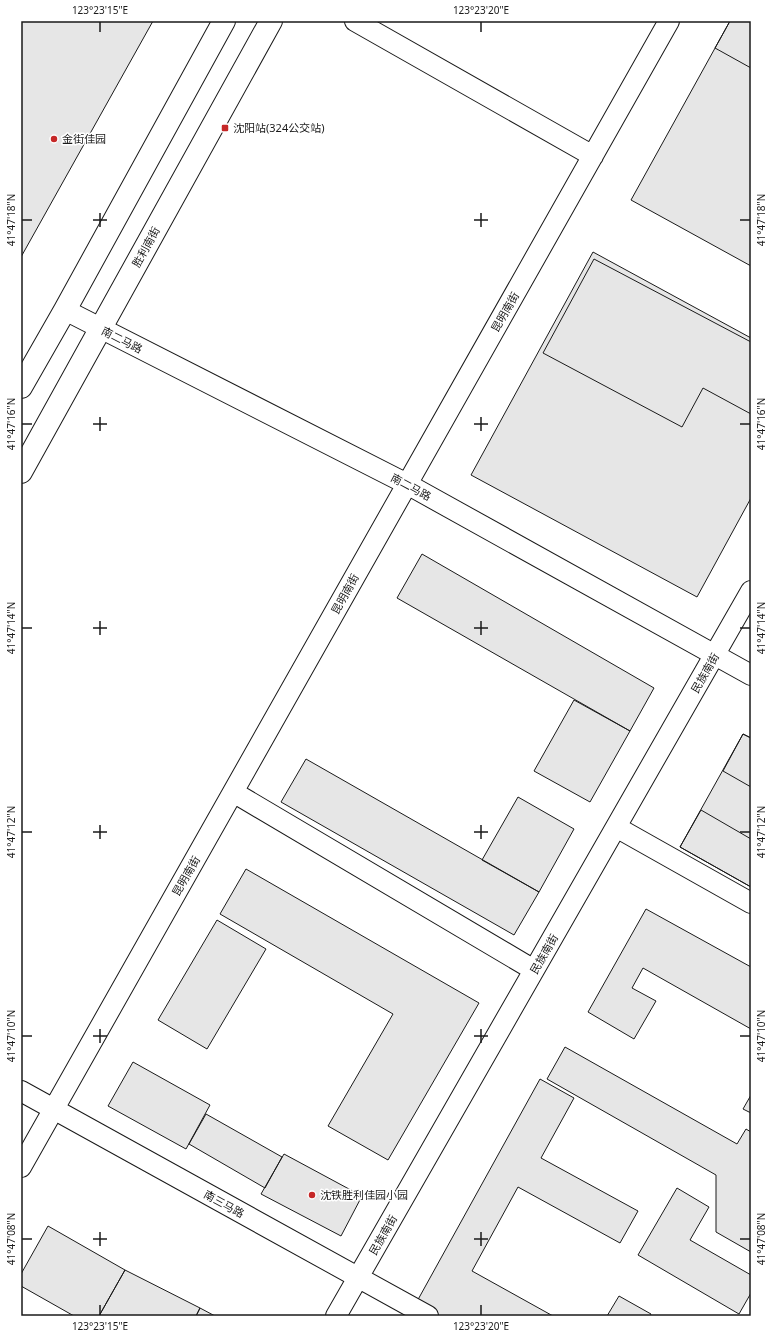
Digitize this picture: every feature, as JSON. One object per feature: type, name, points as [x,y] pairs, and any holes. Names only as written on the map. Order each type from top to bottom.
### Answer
[{"type":"main road","points":[[21,387],[224,21]]},
{"type":"main road","name":"胜利南街","points":[[21,472],[271,21]]},
{"type":"street","points":[[355,21],[593,156]]},
{"type":"street","name":"昆明南街","points":[[21,1167],[669,21]]},
{"type":"street","name":"南二马路","points":[[65,310],[407,484],[751,674]]},
{"type":"street","name":"民族南街","points":[[336,1316],[751,591]]},
{"type":"street","points":[[233,792],[534,970]]},
{"type":"street","points":[[616,827],[751,903]]},
{"type":"street","name":"南三马路","points":[[21,1092],[428,1316]]},
{"type":"building","name":"金街佳园","points":[[21,21],[153,21],[21,257]]},
{"type":"building","points":[[730,21],[751,21],[751,68],[715,48]]},
{"type":"building","points":[[730,21],[751,21],[751,266],[631,200]]},
{"type":"building","points":[[593,252],[751,338],[751,498],[697,597],[471,475]]},
{"type":"building","points":[[594,259],[751,342],[751,414],[703,388],[682,427],[543,353]]},
{"type":"building","points":[[422,554],[654,688],[630,731],[397,598]]},
{"type":"building","points":[[574,700],[630,731],[590,802],[534,771]]},
{"type":"building","points":[[743,734],[751,738],[751,787],[723,771]]},
{"type":"building","points":[[743,734],[751,738],[751,887],[680,847]]},
{"type":"building","points":[[306,759],[539,892],[514,935],[281,802]]},
{"type":"building","points":[[518,797],[574,829],[539,892],[482,860]]},
{"type":"building","points":[[701,810],[751,839],[751,887],[680,847]]},
{"type":"building","points":[[246,869],[479,1003],[388,1160],[328,1126],[393,1014],[220,914]]},
{"type":"building","points":[[646,909],[751,967],[751,1029],[643,968],[632,988],[656,1001],[634,1039],[588,1012]]},
{"type":"building","points":[[217,920],[266,949],[207,1049],[158,1020]]},
{"type":"building","points":[[565,1047],[737,1144],[746,1129],[751,1132],[751,1252],[716,1232],[716,1175],[547,1079]]},
{"type":"building","points":[[133,1062],[210,1105],[186,1149],[108,1106]]},
{"type":"building","points":[[540,1079],[574,1098],[541,1158],[638,1211],[620,1243],[518,1187],[472,1271],[553,1316],[436,1316],[415,1305]]},
{"type":"building","points":[[751,1095],[751,1113],[743,1109]]},
{"type":"building","points":[[206,1114],[282,1157],[265,1188],[189,1144]]},
{"type":"building","name":"沈铁胜利佳园小园","points":[[284,1154],[362,1196],[341,1236],[261,1194]]},
{"type":"building","points":[[677,1188],[709,1207],[690,1240],[751,1275],[751,1293],[739,1314],[638,1255]]},
{"type":"building","points":[[48,1226],[125,1270],[99,1316],[74,1316],[21,1286],[21,1274]]},
{"type":"building","points":[[125,1270],[200,1308],[196,1316],[99,1316]]},
{"type":"building","points":[[619,1296],[651,1314],[650,1316],[607,1316]]},
{"type":"building","points":[[200,1308],[215,1316],[196,1316]]},
{"type":"place","name":"沈阳站(324公交站)","points":[[225,128]]},
{"type":"place","name":"金街佳园","points":[[54,139]]},
{"type":"place","name":"沈铁胜利佳园小园","points":[[312,1195]]}]
